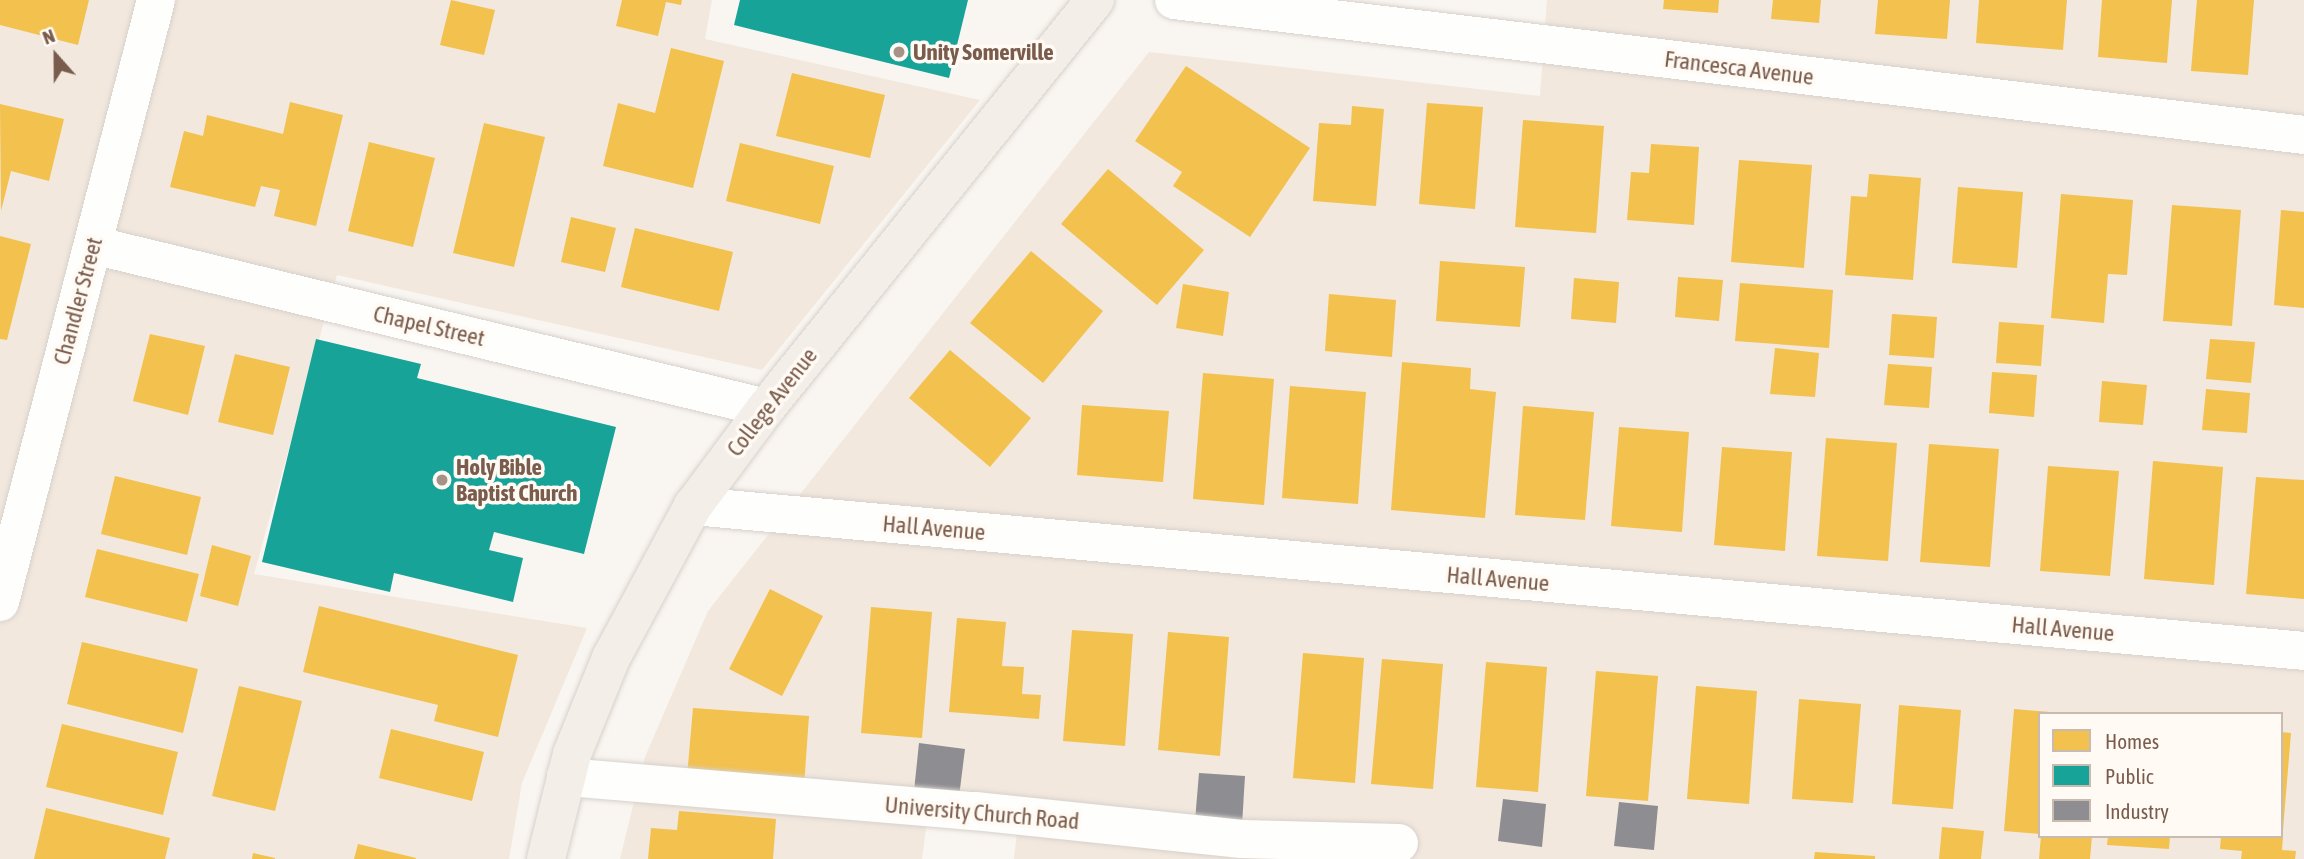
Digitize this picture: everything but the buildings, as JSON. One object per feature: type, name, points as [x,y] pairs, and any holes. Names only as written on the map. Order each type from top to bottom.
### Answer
[{"type":"main road","name":"College Avenue","points":[[546,859],[566,778],[611,658],[693,506],[766,408],[1095,0]]},
{"type":"street","name":"Chandler Street","points":[[0,603],[156,0]]},
{"type":"street","name":"Francesca Avenue","points":[[1174,0],[2304,135]]},
{"type":"street","name":"Chapel Street","points":[[93,245],[766,408]]},
{"type":"street","name":"Hall Avenue","points":[[693,506],[2304,651]]},
{"type":"street","name":"University Church Road","points":[[566,778],[975,811],[1242,839],[1399,843]]},
{"type":"shaded area","points":[[0,0],[712,0],[705,39],[980,100],[762,370],[337,275],[254,574],[587,628],[522,783],[509,859],[0,859]]},
{"type":"shaded area","points":[[1547,0],[2304,0],[2304,859],[1014,859],[1018,824],[927,820],[922,859],[620,859],[645,757],[708,611],[1149,52],[1540,96]]},
{"type":"place","name":"Unity Somerville","points":[[899,52]]},
{"type":"place","name":"Holy Bible Baptist Church","points":[[442,480]]}]
